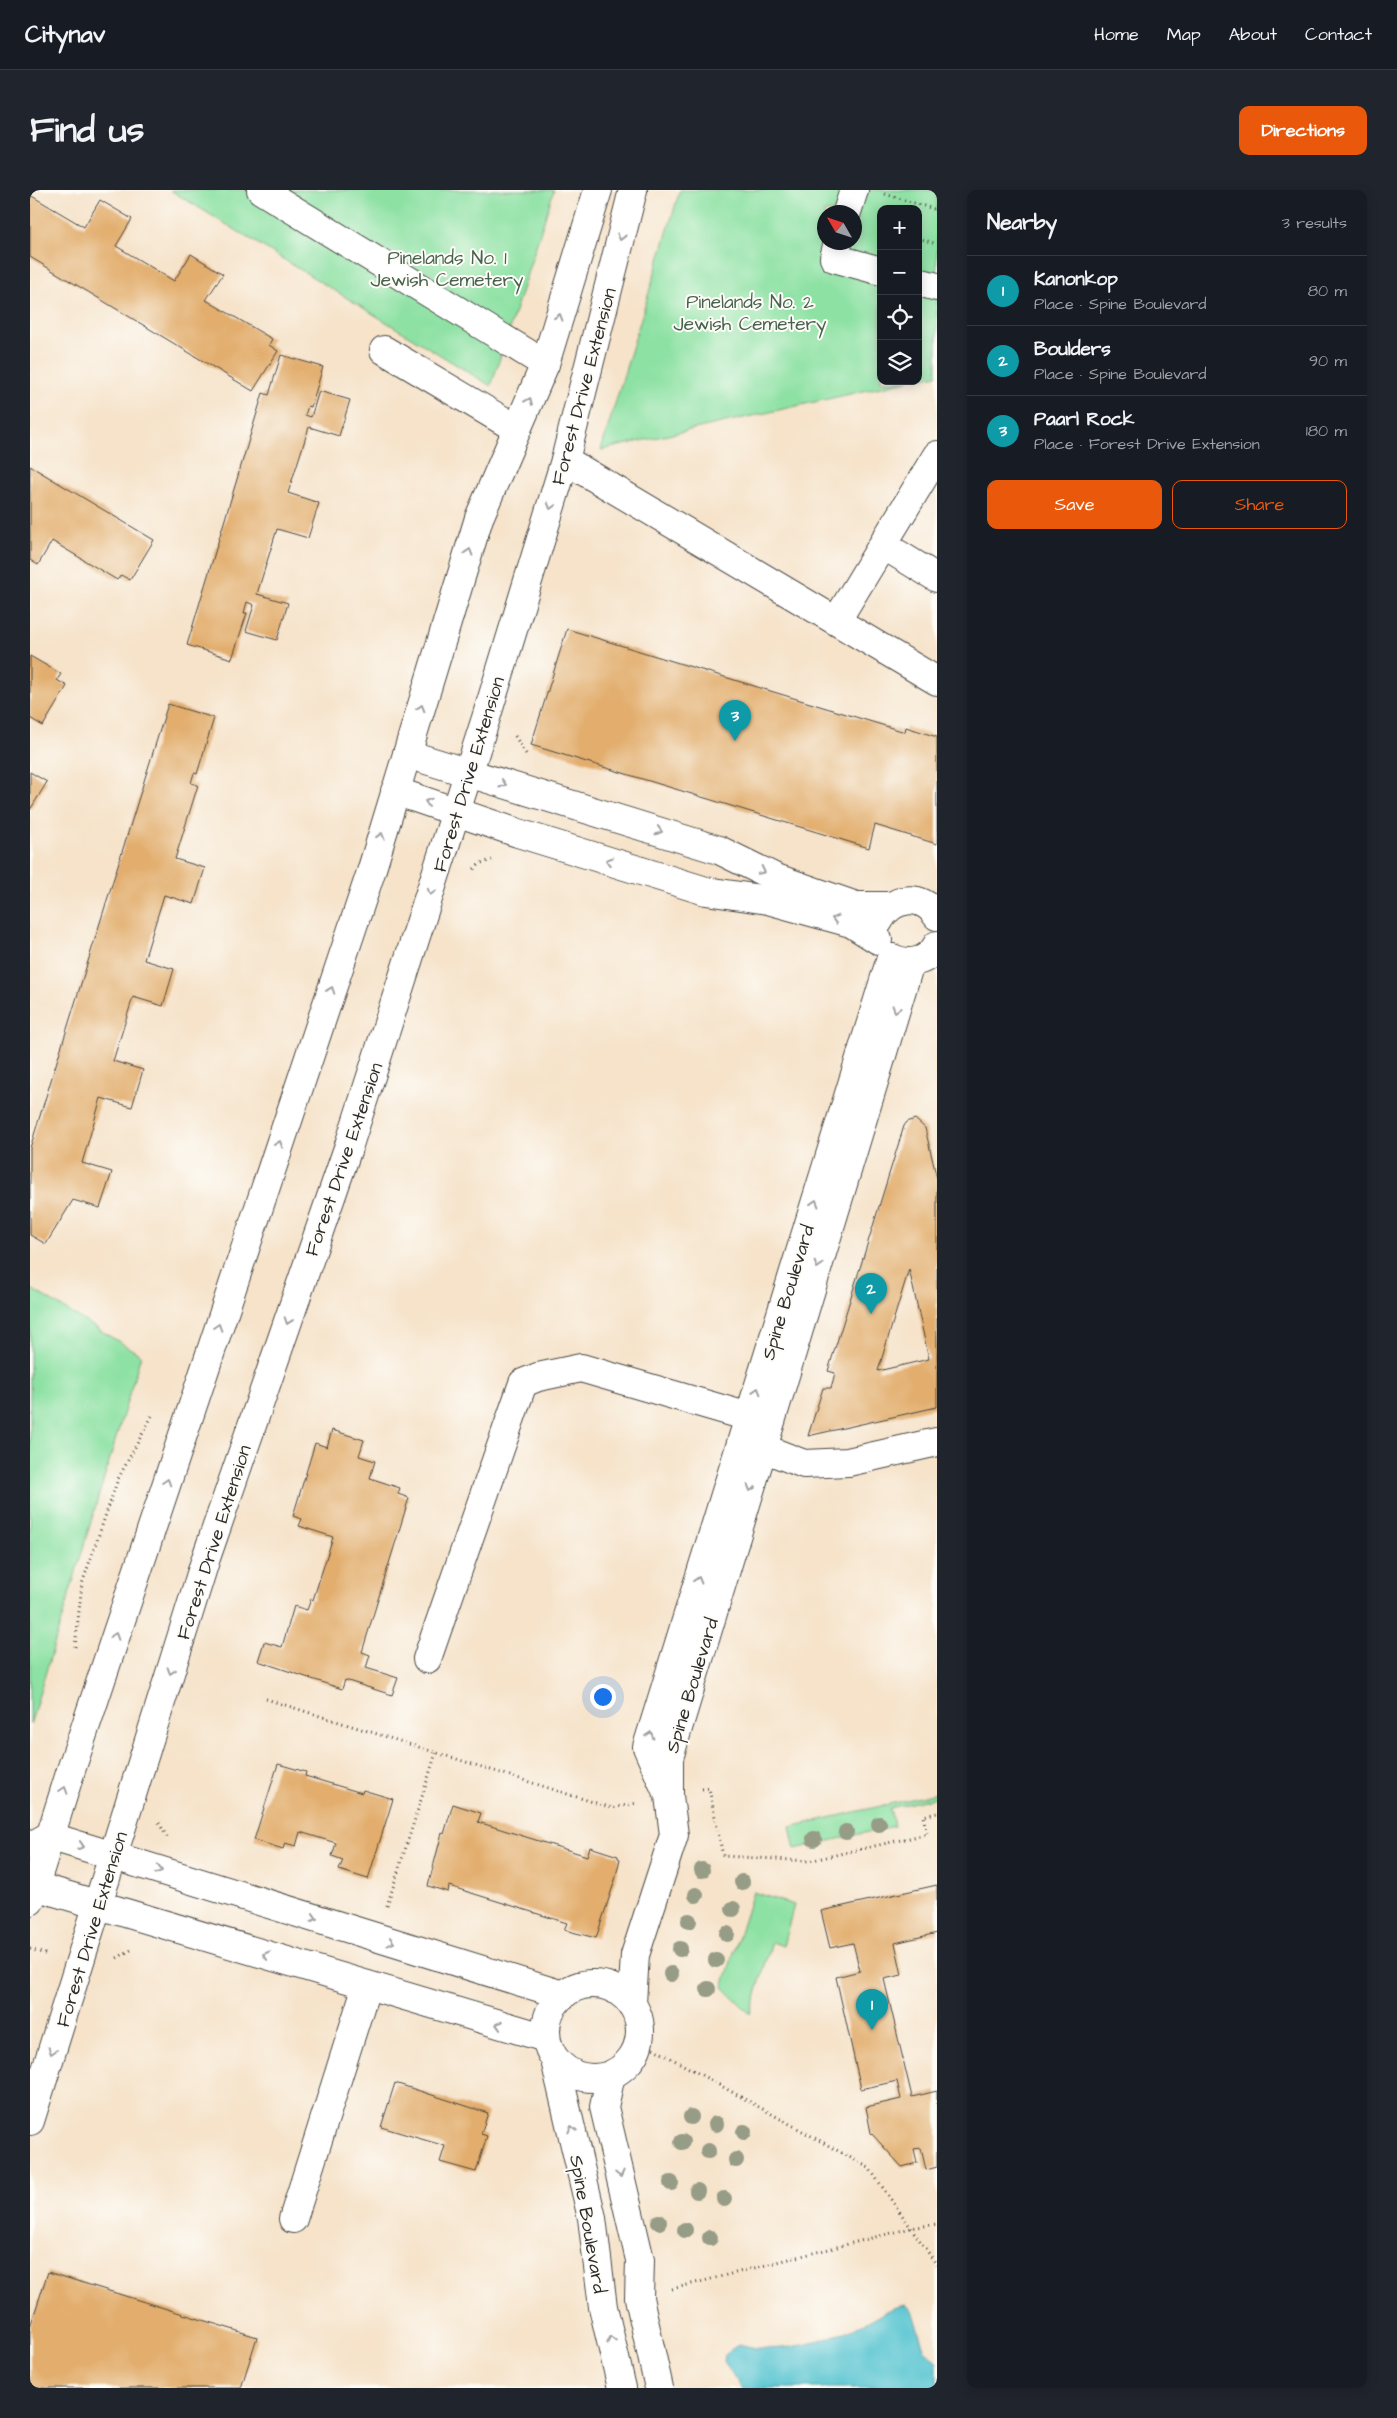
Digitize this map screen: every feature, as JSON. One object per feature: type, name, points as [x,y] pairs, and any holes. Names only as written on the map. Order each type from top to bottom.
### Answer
[{"type":"street","points":[[261,190],[545,364]]},
{"type":"street","points":[[551,2049],[367,1985],[97,1904],[32,1889],[40,1842],[371,872],[479,518],[545,364],[598,190]]},
{"type":"street","name":"Forest Drive Extension","points":[[30,2121],[206,1558],[349,1145],[457,812],[565,460],[633,190]]},
{"type":"street","points":[[849,205],[854,190]]},
{"type":"street","points":[[836,250],[834,258],[877,270]]},
{"type":"street","points":[[922,283],[937,287]]},
{"type":"street","points":[[384,350],[517,429]]},
{"type":"street","points":[[837,620],[937,455]]},
{"type":"street","points":[[565,460],[937,681]]},
{"type":"street","points":[[882,545],[937,578]]},
{"type":"street","points":[[407,754],[719,850],[776,878],[856,906],[889,906],[906,900],[914,900],[931,908],[937,916]]},
{"type":"street","points":[[395,791],[706,891],[768,900],[851,923],[893,953],[925,959],[937,945]]},
{"type":"street","points":[[889,906],[879,921],[893,953]]},
{"type":"street","name":"Spine Boulevard","points":[[668,1796],[647,1747],[893,953]]},
{"type":"street","name":"Spine Boulevard","points":[[668,1796],[669,1758],[763,1448],[893,953]]},
{"type":"street","points":[[428,1659],[523,1384],[538,1377],[581,1368],[749,1416],[763,1448],[804,1464],[848,1462],[937,1442]]},
{"type":"street","points":[[632,2003],[635,1955],[674,1835],[668,1796]]},
{"type":"street","points":[[40,1842],[112,1856],[563,1995]]},
{"type":"street","points":[[599,1984],[635,1955]]},
{"type":"street","points":[[599,1984],[623,1994],[632,2003],[638,2015],[640,2041],[634,2055],[624,2067],[611,2075],[599,2079],[575,2075],[564,2069],[551,2049],[549,2014],[563,1995],[580,1986],[599,1984]]},
{"type":"street","points":[[293,2219],[367,1985]]},
{"type":"street","name":"Spine Boulevard","points":[[551,2049],[592,2218],[604,2307],[622,2388]]},
{"type":"street","name":"Spine Boulevard","points":[[611,2075],[604,2107],[640,2260],[639,2298],[659,2388]]},
{"type":"path","points":[[882,193],[937,210]]},
{"type":"path","points":[[922,239],[937,244]]},
{"type":"path","points":[[470,872],[481,863],[497,859]]},
{"type":"path","points":[[266,1699],[612,1808],[709,1788],[723,1856],[809,1861],[927,1834],[923,1816],[937,1813]]},
{"type":"path","points":[[377,1937],[436,1752]]},
{"type":"path","points":[[157,1816],[158,1822],[171,1841]]},
{"type":"path","points":[[114,1962],[119,1956],[136,1948]]},
{"type":"path","points":[[640,2041],[869,2168],[937,2265]]},
{"type":"path","points":[[639,2298],[911,2228],[937,2224]]},
{"type":"green space","name":"Pinelands No. 1 Jewish Cemetery","points":[[170,190],[554,190],[491,386]]},
{"type":"green space","name":"Pinelands No. 2 Jewish Cemetery","points":[[680,190],[937,190],[937,375],[922,378],[922,205],[877,205],[877,385],[890,385],[601,450]]},
{"type":"green space","points":[[30,1288],[141,1355],[30,1725]]},
{"type":"green space","points":[[937,1793],[937,1797],[890,1808],[894,1826],[795,1849],[790,1827]]},
{"type":"green space","points":[[753,1892],[794,1905],[783,1946],[772,1942],[750,2014],[723,1987]]},
{"type":"water","points":[[906,2305],[912,2310],[924,2348],[937,2363],[937,2388],[741,2388],[724,2361],[725,2354],[739,2344],[754,2347],[785,2348],[816,2342],[860,2325],[888,2310]]},
{"type":"building","points":[[30,195],[84,227],[100,200],[132,219],[116,246],[174,281],[191,254],[223,274],[206,300],[272,339],[269,345],[278,351],[253,391],[30,257]]},
{"type":"building","points":[[281,355],[323,367],[311,407],[308,406],[305,415],[311,417],[319,391],[350,400],[339,436],[309,427],[288,493],[319,503],[308,538],[277,529],[257,594],[288,603],[277,640],[246,631],[254,605],[247,602],[244,613],[247,613],[232,659],[187,645],[263,393],[269,395]]},
{"type":"building","points":[[30,466],[154,540],[130,580],[121,575],[117,580],[52,541],[38,565],[30,560]]},
{"type":"building","points":[[567,629],[905,732],[906,727],[937,737],[937,844],[875,825],[869,848],[531,745]]},
{"type":"building","points":[[30,656],[61,674],[57,680],[67,686],[43,726],[30,718]]},
{"type":"building","points":[[168,704],[214,718],[197,774],[194,773],[191,783],[198,785],[175,859],[205,868],[194,904],[164,895],[144,960],[174,969],[163,1006],[133,997],[113,1061],[143,1070],[132,1107],[101,1098],[82,1163],[112,1172],[100,1208],[73,1200],[46,1244],[30,1235],[30,1148]]},
{"type":"building","points":[[30,772],[47,782],[30,810]]},
{"type":"building","points":[[915,1119],[925,1128],[937,1179],[937,1407],[808,1436],[823,1388],[831,1388],[835,1373],[828,1371],[904,1126],[907,1122]],"holes":[[[909,1269],[929,1359],[878,1371]]]},
{"type":"building","points":[[332,1430],[364,1440],[359,1456],[375,1461],[370,1478],[400,1488],[398,1494],[409,1498],[362,1652],[370,1655],[366,1668],[398,1678],[392,1695],[345,1680],[342,1689],[258,1661],[264,1642],[282,1647],[294,1606],[307,1610],[311,1599],[313,1600],[333,1537],[299,1526],[302,1519],[293,1516],[315,1443],[327,1447]]},
{"type":"building","points":[[278,1764],[306,1772],[305,1776],[362,1793],[363,1790],[393,1799],[368,1879],[339,1870],[343,1860],[332,1856],[336,1843],[300,1832],[296,1846],[285,1843],[283,1849],[254,1840]]},
{"type":"building","points":[[453,1804],[481,1813],[478,1822],[587,1856],[590,1847],[618,1856],[620,1859],[615,1880],[596,1938],[564,1930],[567,1923],[449,1886],[448,1892],[428,1886],[442,1833],[444,1834]]},
{"type":"building","points":[[937,1885],[937,1933],[895,1943],[902,1975],[884,1979],[912,2097],[937,2091],[937,2167],[926,2170],[921,2148],[914,2149],[917,2163],[902,2167],[871,2133],[866,2107],[901,2099],[897,2081],[861,2089],[836,1977],[860,1971],[853,1943],[830,1948],[821,1911]]},
{"type":"building","points":[[395,2083],[488,2113],[481,2134],[487,2136],[476,2172],[440,2162],[445,2146],[381,2127]]},
{"type":"building","points":[[48,2272],[257,2337],[241,2388],[30,2388],[30,2327]]},
{"type":"place","name":"Paarl Rock","points":[[735,741]]},
{"type":"place","name":"Boulders","points":[[871,1314]]},
{"type":"place","name":"Kanonkop","points":[[872,2030]]}]
